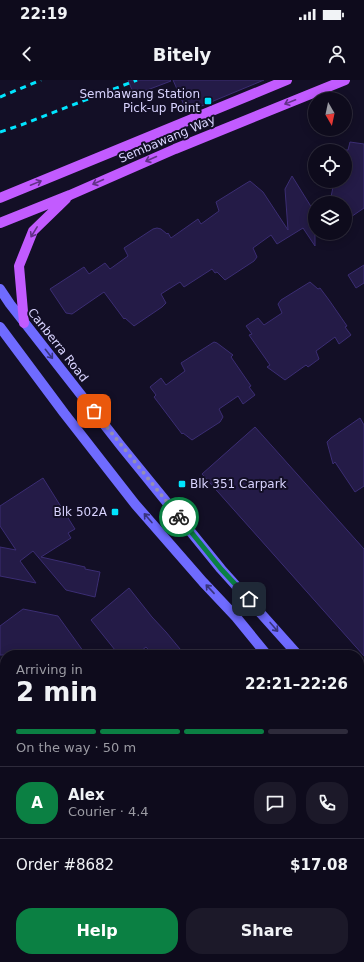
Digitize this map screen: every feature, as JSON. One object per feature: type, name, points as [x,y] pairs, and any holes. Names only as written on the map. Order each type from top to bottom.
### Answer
[{"type":"main road","name":"Sembawang Way","points":[[0,198],[287,80]]},
{"type":"main road","name":"Sembawang Way","points":[[0,223],[70,195],[175,149],[345,80]]},
{"type":"main road","points":[[24,323],[19,266],[33,231],[70,195]]},
{"type":"main road","name":"Canberra Road","points":[[0,289],[24,323],[121,446],[221,569],[294,650]]},
{"type":"main road","points":[[0,326],[135,504],[203,582],[236,617],[263,650]]},
{"type":"building","points":[[128,80],[170,80],[171,81],[134,95]]},
{"type":"building","points":[[173,80],[264,80],[187,112]]},
{"type":"building","points":[[350,142],[364,144],[364,208],[352,216],[352,196],[331,196],[333,188],[352,188],[352,144],[350,144]]},
{"type":"building","points":[[292,176],[308,202],[308,236],[303,228],[277,244],[271,235],[253,248],[257,257],[254,261],[225,280],[212,269],[184,287],[180,282],[161,294],[166,303],[162,307],[134,326],[125,318],[124,319],[104,292],[72,314],[66,313],[50,289],[84,267],[89,274],[105,263],[110,269],[128,256],[124,248],[153,229],[161,229],[167,234],[168,233],[171,238],[198,219],[201,224],[219,211],[216,202],[250,181],[263,192],[288,230],[285,189]]},
{"type":"building","points":[[311,240],[315,240],[315,246]]},
{"type":"building","points":[[364,265],[364,283],[356,288],[348,275]]},
{"type":"building","points":[[310,282],[318,289],[320,288],[347,326],[345,327],[351,335],[339,344],[335,337],[316,351],[319,359],[308,367],[306,365],[285,380],[267,367],[270,365],[249,335],[252,334],[246,326],[258,318],[264,325],[282,313],[278,304],[281,300]]},
{"type":"building","points":[[214,342],[233,355],[231,357],[251,386],[249,387],[255,395],[243,404],[238,396],[219,409],[223,417],[220,422],[192,440],[183,433],[182,434],[154,397],[156,395],[150,387],[161,378],[166,385],[185,371],[181,363]]},
{"type":"building","points":[[360,418],[364,425],[364,486],[355,492],[335,462],[333,464],[327,442]]},
{"type":"building","points":[[255,427],[364,549],[364,650],[359,650],[202,474]]},
{"type":"building","points":[[43,478],[75,529],[68,533],[71,538],[41,557],[100,572],[95,597],[66,590],[33,551],[20,561],[36,583],[0,576],[0,547],[16,550],[0,526],[0,506]]},
{"type":"building","points":[[129,588],[181,650],[149,650],[146,647],[142,650],[115,650],[91,620]]},
{"type":"building","points":[[23,609],[58,616],[82,650],[0,650],[0,626]]},
{"type":"railway","points":[[0,97],[41,80]]},
{"type":"railway","points":[[0,132],[137,80]]},
{"type":"way so far","points":[[94,411],[179,517]]},
{"type":"place","name":"Sembawang Station Pick-up Point","points":[[208,101]]},
{"type":"place","name":"Blk 351 Carpark","points":[[182,484]]},
{"type":"place","name":"Blk 502A","points":[[115,512]]},
{"type":"route","points":[[179,517],[221,569],[249,599]]}]
